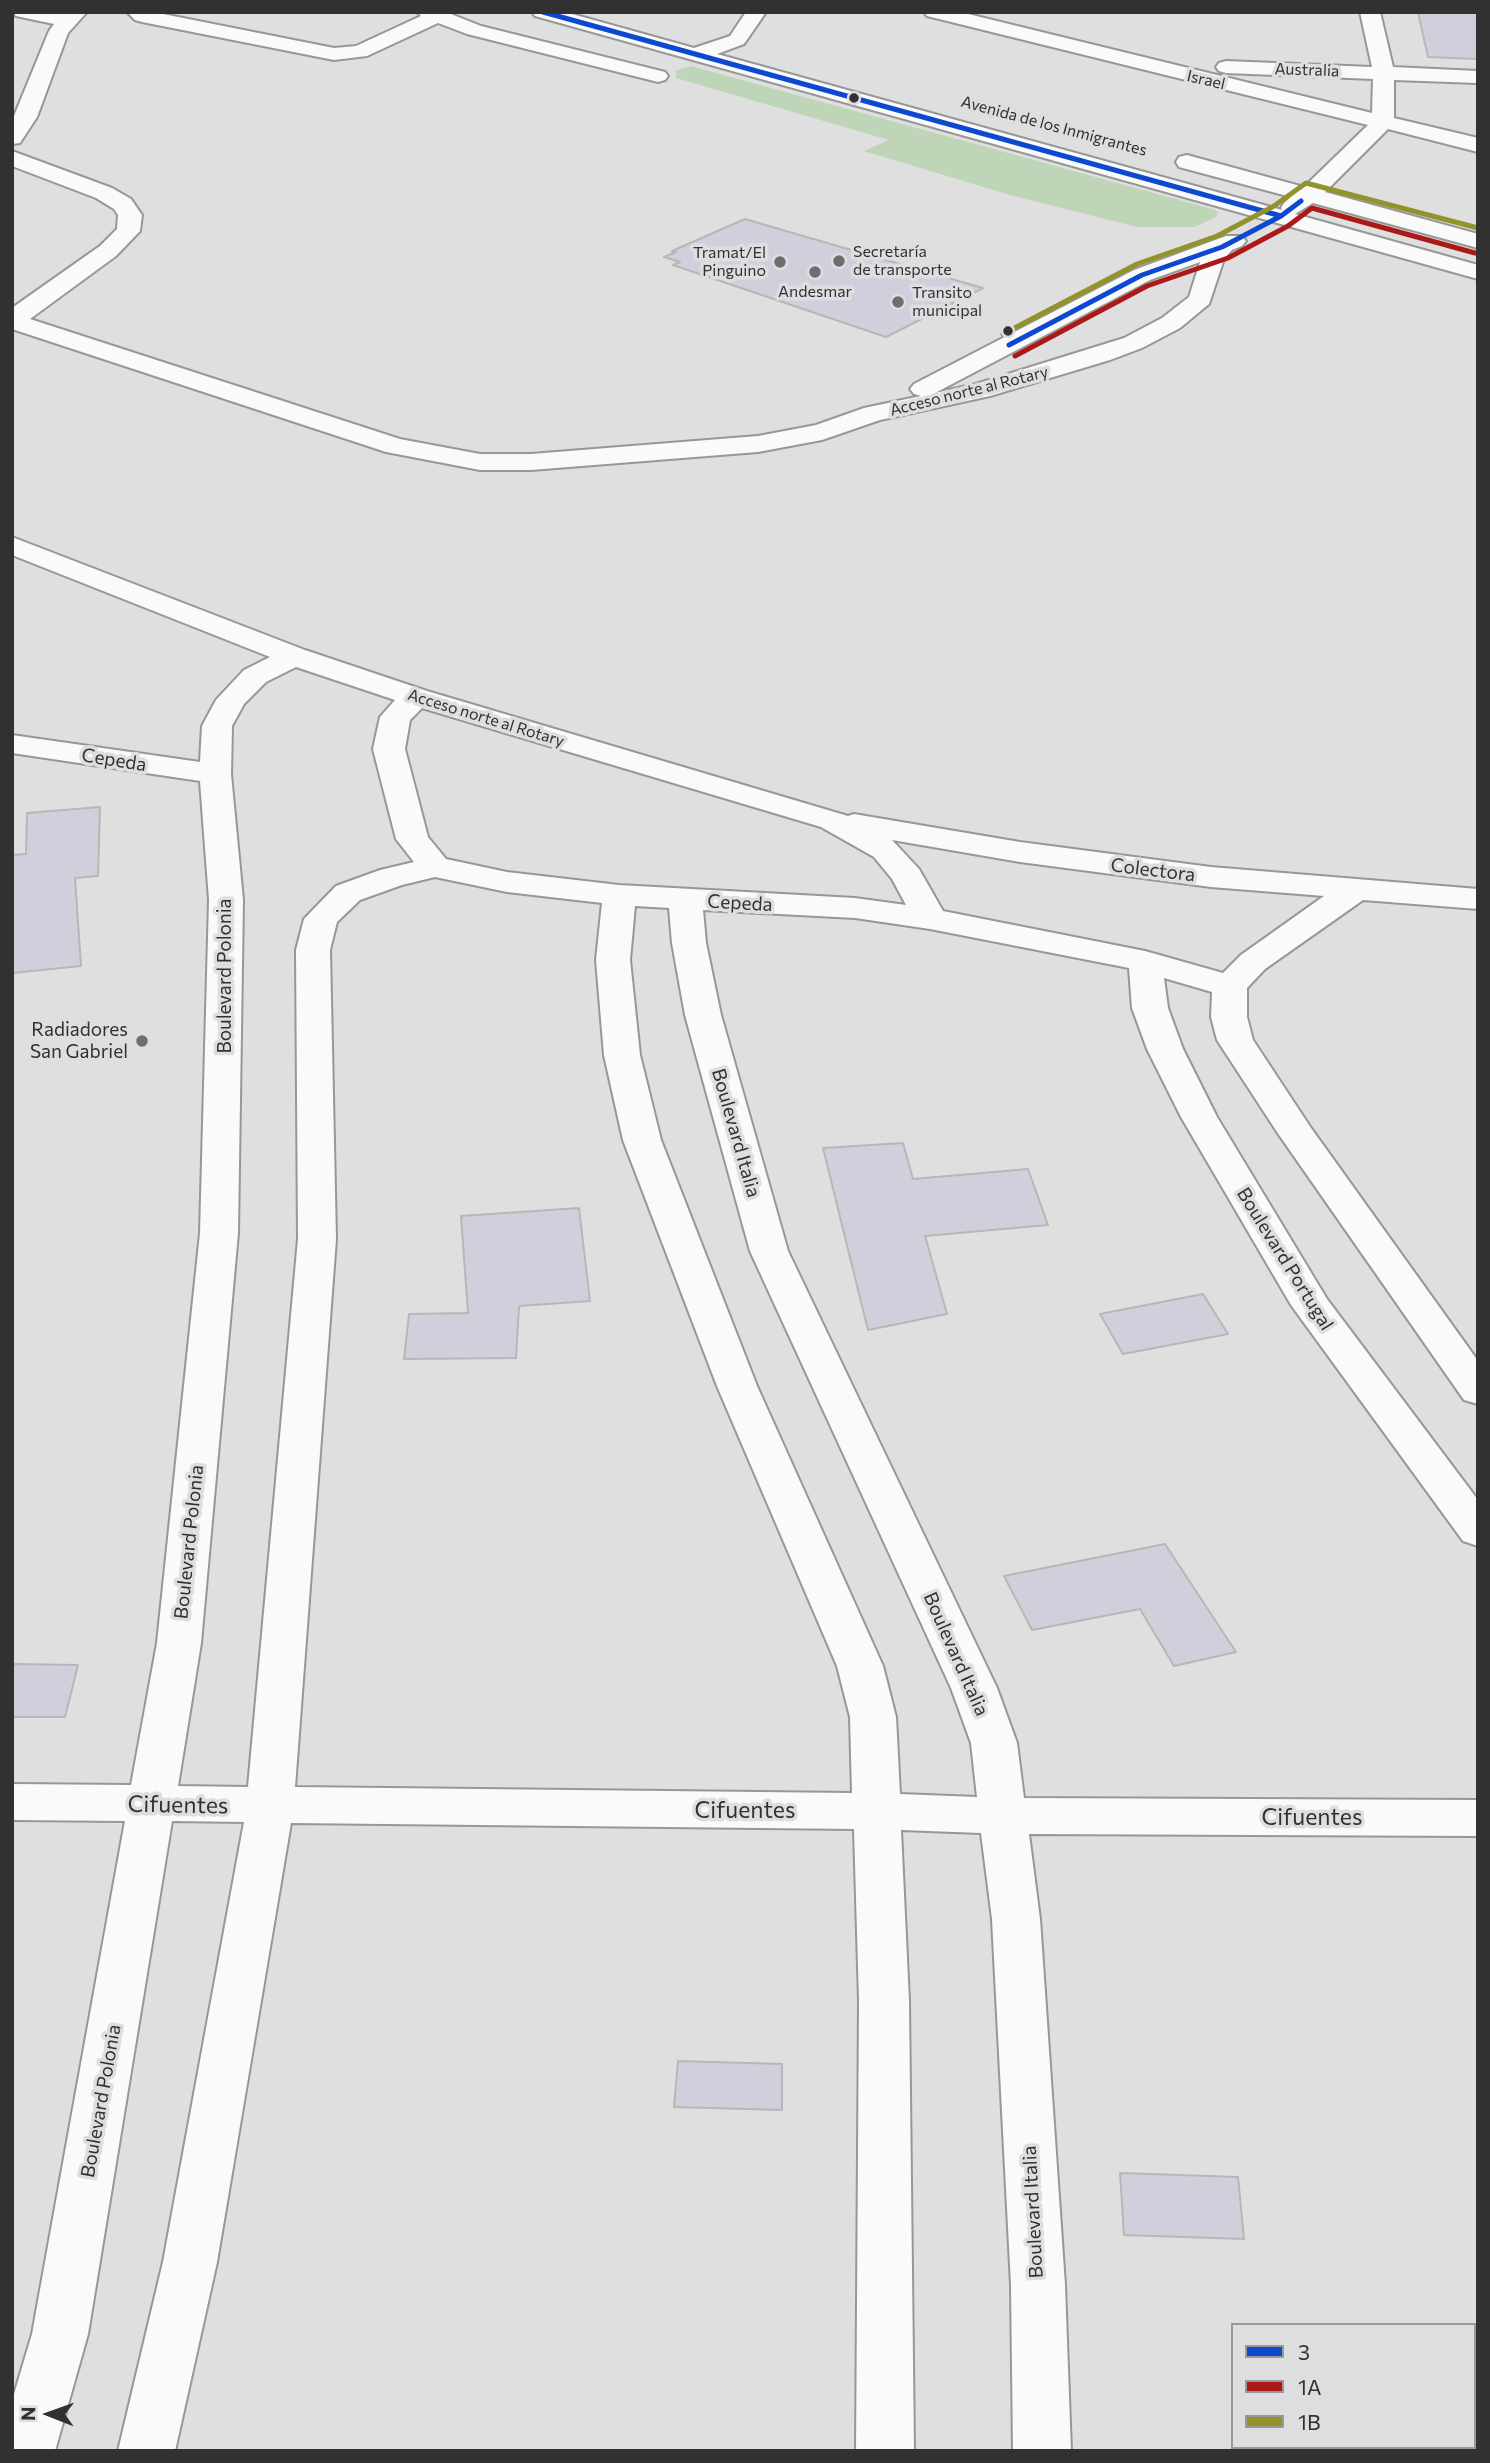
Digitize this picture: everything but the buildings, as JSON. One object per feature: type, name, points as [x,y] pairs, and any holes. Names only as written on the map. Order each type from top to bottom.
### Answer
[{"type":"street","points":[[23,12],[72,17]]},
{"type":"street","points":[[137,12],[142,16],[169,22],[345,55],[360,52],[432,14],[474,30],[658,76]]},
{"type":"street","name":"Avenida de los Inmigrantes","points":[[542,12],[1478,272]]},
{"type":"street","points":[[697,54],[737,40],[757,12]]},
{"type":"street","name":"Israel","points":[[934,12],[1058,33],[1137,64],[1478,145]]},
{"type":"street","points":[[1370,12],[1384,74],[1383,122]]},
{"type":"street","points":[[12,138],[26,117],[59,32],[72,17]]},
{"type":"street","points":[[697,30],[764,47]]},
{"type":"street","name":"Australia","points":[[1137,64],[1478,77]]},
{"type":"street","name":"Acceso norte al Rotary","points":[[873,414],[1142,275],[1192,255],[1222,247],[1281,216],[1309,195],[1383,122]]},
{"type":"street","name":"Avenida de los Inmigrantes","points":[[1163,155],[1478,241]]},
{"type":"street","name":"Acceso norte al Rotary","points":[[12,158],[104,193],[123,204],[130,215],[128,231],[91,264],[12,321]]},
{"type":"street","points":[[1142,275],[1201,293],[1213,258],[1222,247]]},
{"type":"street","name":"Acceso norte al Rotary","points":[[12,321],[395,446],[480,462],[531,462],[758,444],[822,432],[873,414],[981,391],[1127,346],[1171,323],[1189,310],[1201,293]]},
{"type":"street","points":[[1009,345],[1065,366]]},
{"type":"street","name":"Acceso norte al Rotary","points":[[12,545],[294,656],[416,697],[832,820],[886,850],[907,876],[930,919]]},
{"type":"street","name":"Boulevard Polonia","points":[[26,2451],[60,2334],[179,1643],[219,1233],[226,900],[215,774],[217,726],[231,700],[255,676],[294,656]]},
{"type":"street","points":[[146,2451],[190,2262],[270,1807],[317,1238],[313,950],[321,919],[348,893],[392,877],[435,867],[412,839],[390,749],[395,717],[416,697]]},
{"type":"street","name":"Cepeda","points":[[12,744],[215,774]]},
{"type":"street","name":"Colectora","points":[[832,820],[1020,852],[1211,877],[1478,899]]},
{"type":"street","name":"Cepeda","points":[[435,867],[507,882],[619,895],[855,908],[930,919],[1144,961],[1230,986]]},
{"type":"street","points":[[1356,889],[1253,962],[1230,986],[1229,1017],[1235,1040],[1295,1132],[1478,1391]]},
{"type":"street","points":[[619,895],[613,960],[622,1055],[642,1140],[737,1387],[860,1667],[873,1717],[884,2001],[885,2451]]},
{"type":"street","name":"Boulevard Italia","points":[[685,900],[703,1015],[769,1251],[974,1688],[994,1743],[1005,1816],[1020,1986],[1038,2285],[1042,2451]]},
{"type":"street","name":"Boulevard Portugal","points":[[1144,961],[1150,1008],[1164,1049],[1199,1117],[1311,1305],[1478,1531]]},
{"type":"street","name":"Cifuentes","points":[[12,1802],[270,1807],[876,1811],[1005,1816],[1478,1818]]},
{"type":"green space","points":[[691,66],[1218,212],[1216,217],[1194,227],[1137,227],[1010,195],[864,151],[889,140],[676,78],[676,71]]},
{"type":"transit line","name":"3","points":[[543,12],[1281,216]]},
{"type":"transit line","name":"1B","points":[[1003,334],[1137,264],[1217,236],[1274,206],[1306,183],[1478,228]]},
{"type":"transit line","name":"3","points":[[1009,345],[1142,275],[1222,247],[1281,216],[1301,201]]},
{"type":"transit line","name":"1A","points":[[1015,356],[1147,286],[1228,258],[1288,226],[1312,208],[1475,253]]},
{"type":"place","name":"Secretaría de transporte","points":[[839,261]]},
{"type":"place","name":"Tramat/El Pinguino","points":[[780,262]]},
{"type":"place","name":"Andesmar","points":[[815,272]]},
{"type":"place","name":"Transito municipal","points":[[898,302]]},
{"type":"place","name":"Radiadores San Gabriel","points":[[142,1041]]}]
